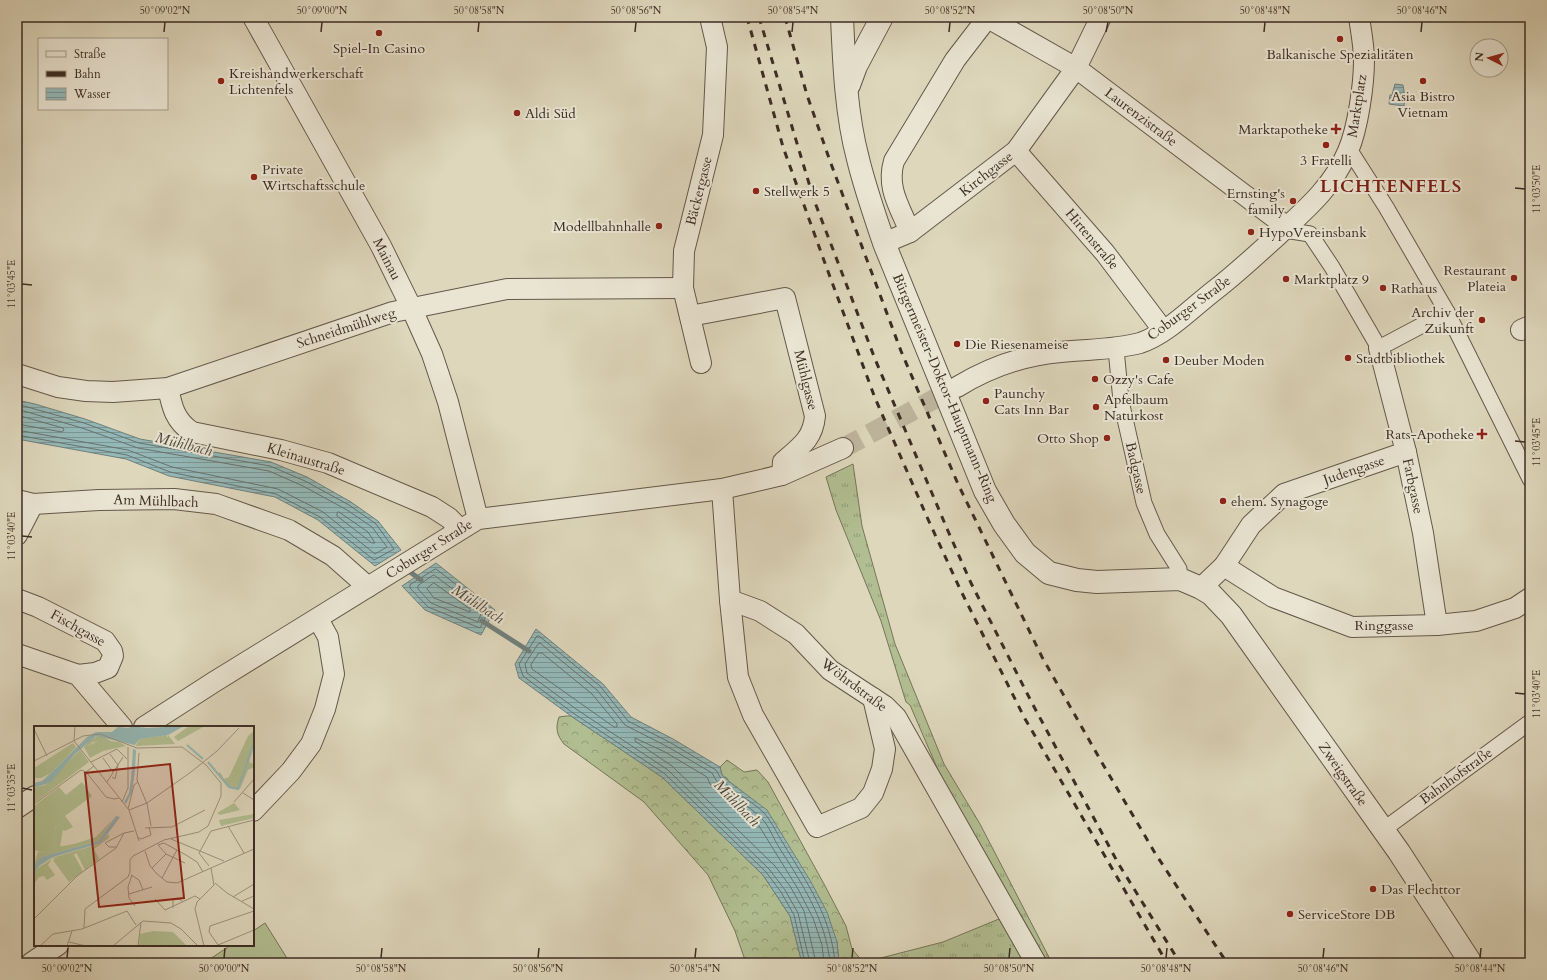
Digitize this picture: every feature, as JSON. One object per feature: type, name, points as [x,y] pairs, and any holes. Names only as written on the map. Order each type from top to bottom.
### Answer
[{"type":"street","name":"Mainau","points":[[253,17],[381,246],[432,354],[448,402],[478,519]]},
{"type":"street","name":"Bäckergasse","points":[[701,363],[683,288],[684,251],[714,135],[717,47],[710,17]]},
{"type":"street","name":"Bürgermeister-Doktor-Hauptmann-Ring","points":[[842,17],[847,90],[852,131],[858,159],[884,243],[985,491],[1004,524],[1025,553],[1049,573],[1077,580],[1130,582],[1180,579],[1211,594],[1231,615]]},
{"type":"street","points":[[847,90],[856,66],[882,17]]},
{"type":"street","points":[[910,232],[891,185],[890,173],[894,161],[956,60],[988,17]]},
{"type":"street","name":"Laurenzistraße","points":[[988,17],[1076,68],[1287,227]]},
{"type":"street","name":"Kirchgasse","points":[[884,243],[910,232],[1016,151],[1076,68],[1101,17]]},
{"type":"street","name":"Marktplatz","points":[[1359,17],[1364,60],[1357,117],[1349,150],[1386,207],[1447,312],[1530,478]]},
{"type":"street","name":"Coburger Straße","points":[[957,387],[971,378],[1002,366],[1036,356],[1059,352],[1116,349],[1142,342],[1163,330],[1235,275],[1323,193],[1338,171],[1349,150]]},
{"type":"street","name":"Hirtenstraße","points":[[1016,151],[1105,253],[1163,330]]},
{"type":"street","points":[[1287,227],[1291,231],[1310,234],[1332,267],[1379,348],[1447,312]]},
{"type":"street","name":"Schneidmühlweg","points":[[17,374],[58,387],[86,392],[113,392],[168,388],[393,312],[507,289],[683,288]]},
{"type":"street","name":"Mühlgasse","points":[[690,316],[785,298],[815,416],[814,428],[805,443],[783,462],[782,474]]},
{"type":"street","name":"Farbgasse","points":[[1379,348],[1406,452],[1423,533],[1437,625]]},
{"type":"street","name":"Badgasse","points":[[1116,349],[1122,401],[1144,503],[1157,534],[1179,569],[1180,579]]},
{"type":"street","name":"Kleinaustraße","points":[[168,388],[176,418],[183,427],[192,432],[281,450],[328,463],[432,507],[449,518],[460,529]]},
{"type":"street","name":"Coburger Straße","points":[[146,726],[478,519],[722,489],[782,474],[843,448]]},
{"type":"street","name":"Judengasse","points":[[1201,588],[1224,566],[1252,525],[1284,494],[1406,452]]},
{"type":"street","points":[[722,489],[730,600],[738,677],[753,715],[817,827],[861,808],[873,793],[882,769],[885,749],[873,698]]},
{"type":"street","name":"Am Mühlbach","points":[[25,502],[174,499],[216,504],[289,530],[333,556],[373,584]]},
{"type":"street","points":[[17,535],[25,502]]},
{"type":"street","name":"Ringgasse","points":[[1224,566],[1273,597],[1352,626],[1437,625],[1476,621],[1514,608],[1530,598]]},
{"type":"street","name":"Fischgasse","points":[[17,599],[38,607],[100,638],[110,645],[113,656],[108,668],[95,673],[78,675],[17,655]]},
{"type":"street","name":"Wöhrdstraße","points":[[730,600],[760,611],[796,634],[830,670],[885,706],[896,717],[1036,963]]},
{"type":"street","name":"Zweigstraße","points":[[1231,615],[1383,830],[1471,963]]},
{"type":"street","points":[[254,810],[291,771],[311,744],[325,709],[334,674],[328,638],[318,619]]},
{"type":"street","points":[[78,675],[121,726]]},
{"type":"street","name":"Bahnhofstraße","points":[[1383,830],[1530,722]]},
{"type":"street","points":[[17,808],[34,797]]},
{"type":"street","points":[[30,963],[56,946]]},
{"type":"green space","points":[[853,464],[862,526],[895,644],[944,764],[980,824],[1052,963],[1044,963],[938,770],[910,705],[906,702],[881,621],[836,510],[826,477]]},
{"type":"green space","points":[[571,716],[662,777],[763,875],[790,916],[802,963],[746,963],[735,931],[708,875],[644,802],[564,744],[558,735],[557,725],[559,717]]},
{"type":"green space","points":[[727,760],[744,772],[757,770],[768,782],[846,926],[852,949],[864,963],[839,963],[837,942],[757,803],[722,775],[720,767]]},
{"type":"green space","points":[[999,919],[1026,963],[872,963],[873,960],[943,942]]},
{"type":"green space","points":[[265,923],[290,963],[204,963],[230,946],[254,946],[254,930]]},
{"type":"water","points":[[1395,84],[1403,85],[1405,97],[1404,106],[1389,104],[1390,95],[1392,95]]},
{"type":"water","points":[[17,400],[85,419],[140,439],[271,462],[307,477],[351,502],[378,521],[401,550],[375,566],[318,520],[275,497],[169,476],[126,459],[17,439]]},
{"type":"water","points":[[436,563],[495,610],[481,635],[425,610],[402,586]]},
{"type":"water","points":[[536,629],[603,684],[631,717],[673,739],[720,767],[722,775],[767,810],[811,882],[827,912],[837,942],[839,963],[802,963],[790,916],[763,875],[662,777],[571,716],[519,678],[515,664]]},
{"type":"waterway","name":"Mühlbach","points":[[406,569],[421,580]]},
{"type":"waterway","name":"Mühlbach","points":[[482,621],[529,651]]},
{"type":"tunnel","points":[[843,448],[957,387]]},
{"type":"railway","points":[[747,17],[783,147],[875,398],[927,517],[960,589],[1024,717],[1167,963]]},
{"type":"railway","points":[[759,17],[814,200],[875,359],[971,583],[1032,703],[1118,863],[1180,963]]},
{"type":"railway","points":[[785,17],[807,95],[830,161],[901,351],[958,484],[1042,657],[1155,853],[1227,963]]},
{"type":"place","name":"Spiel-In Casino","points":[[379,33]]},
{"type":"place","name":"Balkanische Spezialitäten","points":[[1340,39]]},
{"type":"place","name":"Kreishandwerkerschaft Lichtenfels","points":[[221,81]]},
{"type":"place","name":"Asia Bistro Vietnam","points":[[1423,81]]},
{"type":"place","name":"Aldi Süd","points":[[517,113]]},
{"type":"place","name":"Marktapotheke","points":[[1336,129]]},
{"type":"place","name":"3 Fratelli","points":[[1326,145]]},
{"type":"place","name":"Private Wirtschaftsschule","points":[[254,177]]},
{"type":"place","name":"Stellwerk 5","points":[[756,191]]},
{"type":"place","name":"Ernsting's family","points":[[1293,201]]},
{"type":"place","name":"Modellbahnhalle","points":[[659,226]]},
{"type":"place","name":"HypoVereinsbank","points":[[1251,232]]},
{"type":"place","name":"Restaurant Plateia","points":[[1514,278]]},
{"type":"place","name":"Marktplatz 9","points":[[1286,279]]},
{"type":"place","name":"Rathaus","points":[[1383,288]]},
{"type":"place","name":"Archiv der Zukunft","points":[[1482,320]]},
{"type":"place","name":"Die Riesenameise","points":[[957,344]]},
{"type":"place","name":"Stadtbibliothek","points":[[1348,358]]},
{"type":"place","name":"Deuber Moden","points":[[1166,360]]},
{"type":"place","name":"Ozzy's Cafe","points":[[1095,379]]},
{"type":"place","name":"Paunchy Cats Inn Bar","points":[[986,401]]},
{"type":"place","name":"Apfelbaum Naturkost","points":[[1096,407]]},
{"type":"place","name":"Rats-Apotheke","points":[[1482,434]]},
{"type":"place","name":"Otto Shop","points":[[1107,438]]},
{"type":"place","name":"ehem. Synagoge","points":[[1223,501]]},
{"type":"place","name":"Das Flechttor","points":[[1373,889]]},
{"type":"place","name":"ServiceStore DB","points":[[1290,914]]},
{"type":"district","name":"LICHTENFELS","points":[[1391,186]]}]
